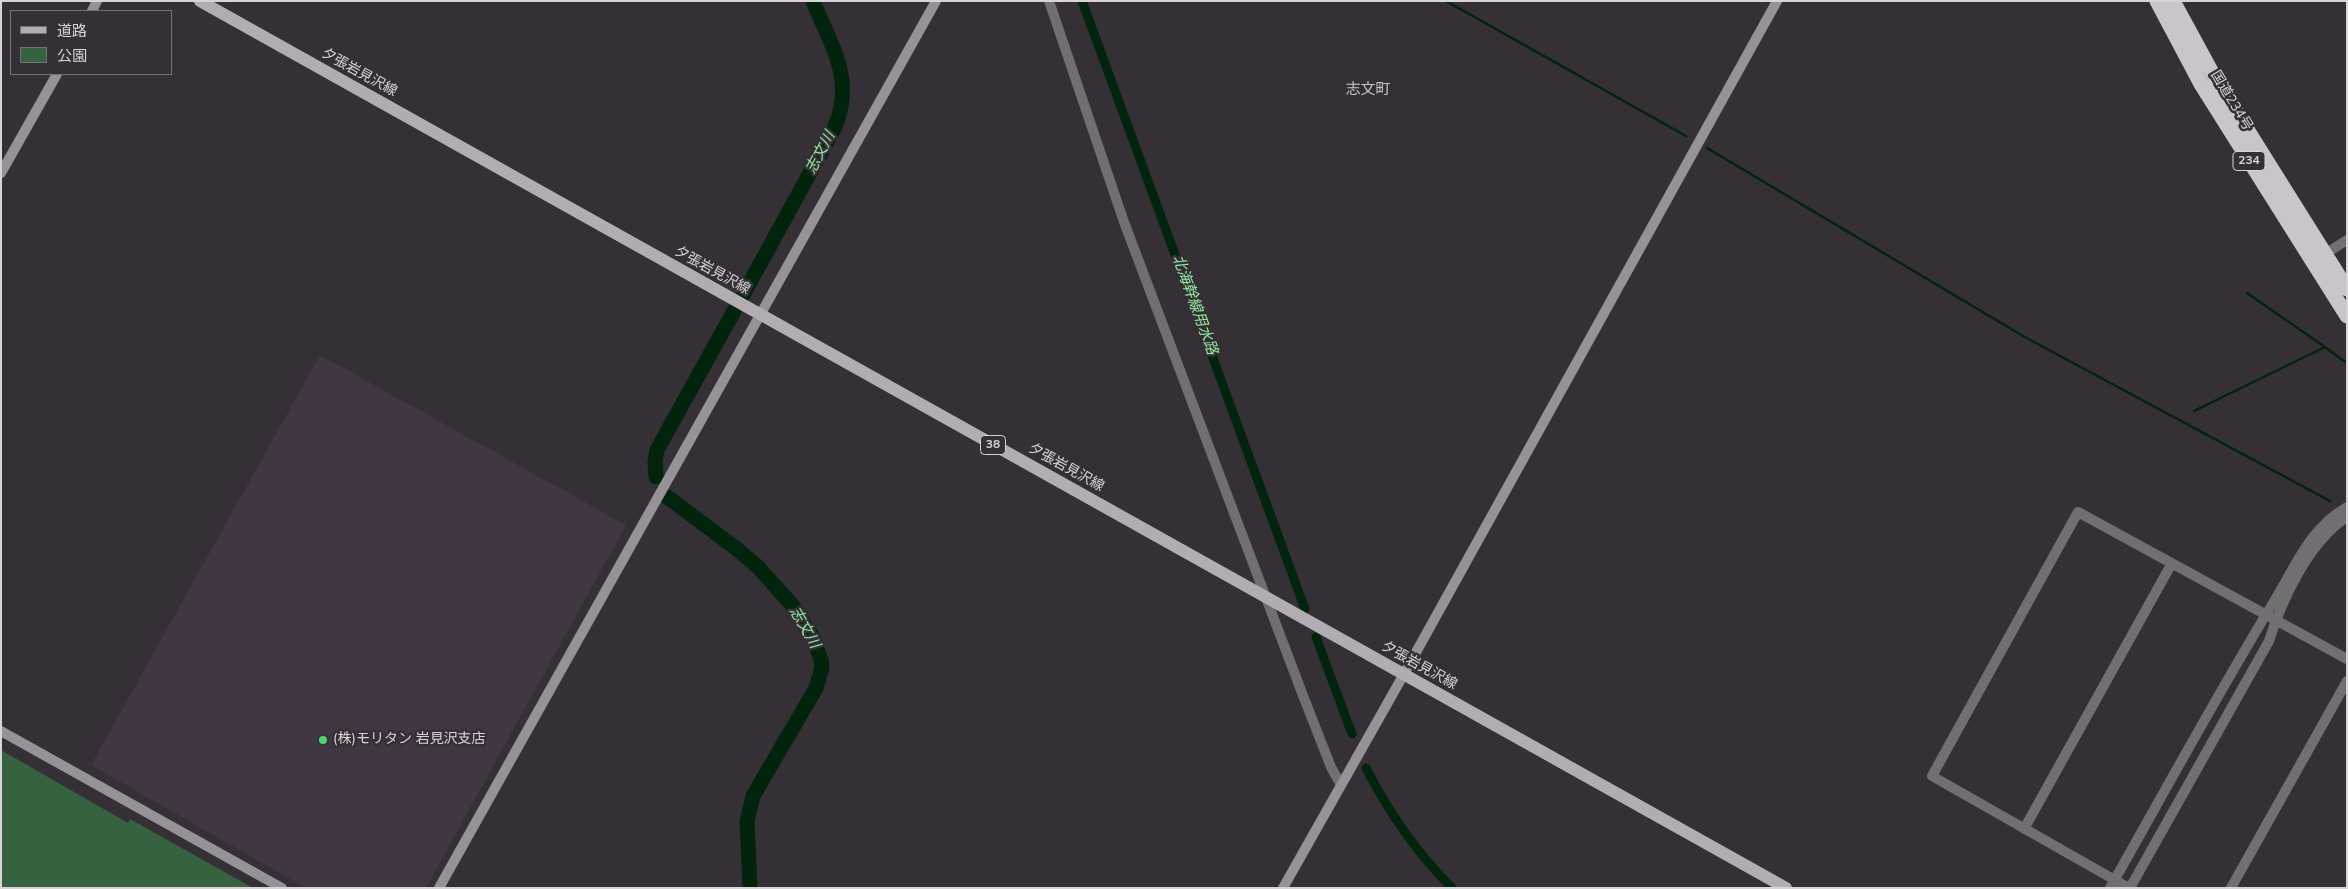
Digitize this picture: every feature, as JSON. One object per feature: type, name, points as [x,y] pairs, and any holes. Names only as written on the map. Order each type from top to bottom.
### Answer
[{"type":"highway","name":"国道234号","points":[[2157,1],[2206,92],[2347,316]]},
{"type":"highway","name":"国道234号","points":[[2173,1],[2216,80],[2347,289]]},
{"type":"main road","name":"夕張岩見沢線","points":[[200,1],[1786,888]]},
{"type":"street","points":[[439,888],[936,1]]},
{"type":"street","points":[[1049,1],[1124,222],[1331,767],[1341,785]]},
{"type":"street","points":[[1283,888],[1404,674],[1777,1]]},
{"type":"street","points":[[1,173],[56,75]]},
{"type":"street","points":[[2324,254],[2347,240]]},
{"type":"street","points":[[2112,884],[2308,542],[2324,525],[2347,506]]},
{"type":"street","points":[[2347,517],[2330,530],[2312,552],[2275,620],[2269,641],[2130,888],[2112,884],[2024,829],[1932,776],[2078,512],[2275,620],[2347,660]]},
{"type":"street","points":[[2024,829],[2172,564]]},
{"type":"street","points":[[2231,888],[2347,681]]},
{"type":"street","points":[[1,731],[282,888]]},
{"type":"shaded area","points":[[320,355],[626,525],[426,888],[306,888],[91,765]]},
{"type":"green space","points":[[1,750],[128,823],[130,819],[253,888],[1,888]]},
{"type":"waterway","name":"志文川","points":[[743,295],[834,129],[840,111],[843,95],[842,79],[833,48],[813,1]]},
{"type":"waterway","name":"北海幹線用水路","points":[[1082,1],[1305,609]]},
{"type":"waterway","points":[[1446,1],[1686,136]]},
{"type":"waterway","points":[[1707,148],[2023,336],[2330,501]]},
{"type":"waterway","points":[[2194,411],[2325,347],[2247,293]]},
{"type":"waterway","name":"志文川","points":[[656,477],[655,461],[657,450],[734,311]]},
{"type":"waterway","points":[[2326,348],[2347,363]]},
{"type":"waterway","name":"志文川","points":[[666,496],[758,567],[793,606],[814,639],[821,660],[822,668],[816,688],[753,796],[747,821],[750,888]]},
{"type":"waterway","name":"北海幹線用水路","points":[[1316,637],[1352,734]]},
{"type":"waterway","name":"北海幹線用水路","points":[[1366,768],[1384,801],[1404,831],[1452,888]]},
{"type":"place","name":"(株)モリタン 岩見沢支店","points":[[323,740]]},
{"type":"district","name":"志文町","points":[[1368,90]]}]
